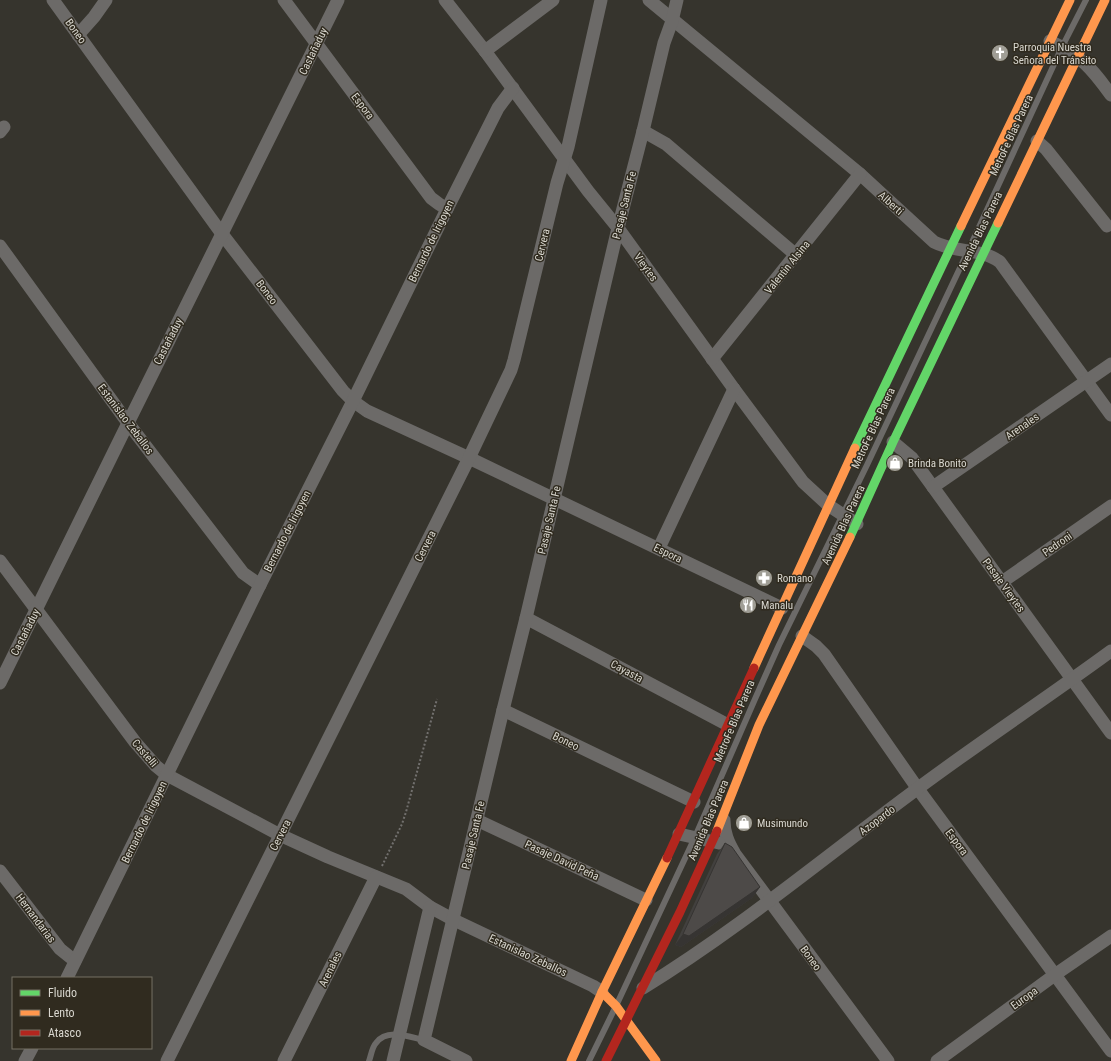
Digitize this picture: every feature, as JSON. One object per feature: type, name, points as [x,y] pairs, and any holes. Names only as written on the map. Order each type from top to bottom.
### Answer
[{"type":"main road","name":"Avenida Blas Parera","points":[[571,1061],[646,900],[680,834],[828,505],[1070,0]]},
{"type":"main road","name":"Avenida Blas Parera","points":[[606,1061],[625,1018],[642,988],[690,891],[724,815],[754,736],[857,524],[893,442],[982,253],[1105,0]]},
{"type":"main road","name":"Estanislao Zeballos","points":[[602,992],[616,1006],[656,1061]]},
{"type":"street","name":"Boneo","points":[[53,0],[222,234],[352,401],[367,411],[554,498]]},
{"type":"street","points":[[78,34],[94,17],[106,0]]},
{"type":"street","name":"Espora","points":[[284,0],[431,198],[447,209]]},
{"type":"street","name":"Castañaduy","points":[[0,683],[338,0]]},
{"type":"street","name":"Vieytes","points":[[444,0],[513,88],[618,228],[712,359],[804,482],[828,505],[857,524]]},
{"type":"street","points":[[485,52],[553,0]]},
{"type":"street","name":"Cervera","points":[[167,1061],[469,458],[511,370],[557,183],[565,158],[601,0]]},
{"type":"street","name":"Alberti","points":[[649,0],[672,21],[860,174],[934,242],[951,248],[982,253],[993,257],[1000,262],[1111,415]]},
{"type":"street","name":"Pasaje Santa Fe","points":[[424,1040],[454,920],[618,228],[644,131],[664,44],[677,0]]},
{"type":"street","points":[[1050,41],[1077,56],[1095,73],[1111,95]]},
{"type":"street","name":"Bernardo de Irigoyen","points":[[67,977],[447,209],[498,108],[513,88]]},
{"type":"street","points":[[644,131],[666,144],[796,255]]},
{"type":"street","points":[[1037,141],[1046,149],[1107,226]]},
{"type":"street","name":"Valentin Alsina","points":[[712,359],[860,174]]},
{"type":"street","name":"Estanislao Zeballos","points":[[0,246],[128,423],[243,573],[260,585]]},
{"type":"street","name":"Arenales","points":[[933,487],[1111,364]]},
{"type":"street","points":[[659,548],[734,389]]},
{"type":"street","name":"Pasaje Vieytes","points":[[893,442],[912,458],[1111,733]]},
{"type":"street","name":"Espora","points":[[554,498],[782,608]]},
{"type":"street","name":"Pedroni","points":[[1002,582],[1111,506]]},
{"type":"street","name":"Castelli","points":[[0,561],[135,742],[166,775],[280,835],[376,877]]},
{"type":"street","name":"Cayasta","points":[[526,618],[728,725]]},
{"type":"street","name":"Espora","points":[[802,636],[824,654],[918,789],[1056,974],[1111,1051]]},
{"type":"street","name":"Azopardo","points":[[642,988],[672,970],[770,901],[918,789],[1111,651]]},
{"type":"street","name":"Boneo","points":[[503,710],[694,802]]},
{"type":"street","name":"Boneo","points":[[724,815],[724,830],[726,838],[735,854],[888,1061]]},
{"type":"street","name":"Pasaje David Peña","points":[[477,820],[646,900]]},
{"type":"street","name":"Boneo","points":[[680,834],[717,842],[735,854]]},
{"type":"street","name":"Hernandarias","points":[[0,871],[60,949],[75,961]]},
{"type":"street","name":"Estanislao Zeballos","points":[[376,877],[406,889],[430,907],[454,920],[593,986],[602,992]]},
{"type":"street","name":"Arenales","points":[[284,1061],[376,877]]},
{"type":"street","points":[[393,1061],[430,907]]},
{"type":"street","name":"Europa","points":[[937,1061],[1056,974],[1111,936]]},
{"type":"street","points":[[424,1040],[466,1061]]},
{"type":"street","points":[[26,1061],[32,1049]]},
{"type":"lane","name":"MetroFe Blas Parera","points":[[589,1061],[695,837],[754,698],[843,516],[1062,47],[1086,0]]},
{"type":"lane","points":[[369,1061],[375,1043],[385,1036],[400,1034],[424,1040]]},
{"type":"path","points":[[376,877],[402,824],[437,699]]},
{"type":"building","points":[[725,843],[732,847],[760,887],[689,936],[683,934]]},
{"type":"traffic: fast","points":[[850,537],[893,442],[998,223]]},
{"type":"traffic: fast","points":[[855,448],[961,226]]},
{"type":"traffic: slow","points":[[961,226],[1070,0]]},
{"type":"traffic: slow","points":[[998,223],[1105,0]]},
{"type":"traffic: slow","points":[[754,668],[855,448]]},
{"type":"traffic: slow","points":[[717,831],[759,725],[850,537]]},
{"type":"traffic: slow","points":[[571,1061],[602,992],[667,858]]},
{"type":"traffic: slow","points":[[602,992],[616,1006],[656,1061]]},
{"type":"traffic: jam","points":[[667,858],[754,668]]},
{"type":"traffic: jam","points":[[606,1061],[680,912],[717,831]]},
{"type":"place","name":"Parroquia Nuestra Señora del Tránsito","points":[[1000,53]]},
{"type":"place","name":"Brinda Bonito","points":[[895,463]]},
{"type":"place","name":"Romano","points":[[764,578]]},
{"type":"place","name":"Manalu","points":[[748,605]]},
{"type":"place","name":"Musimundo","points":[[744,823]]}]
